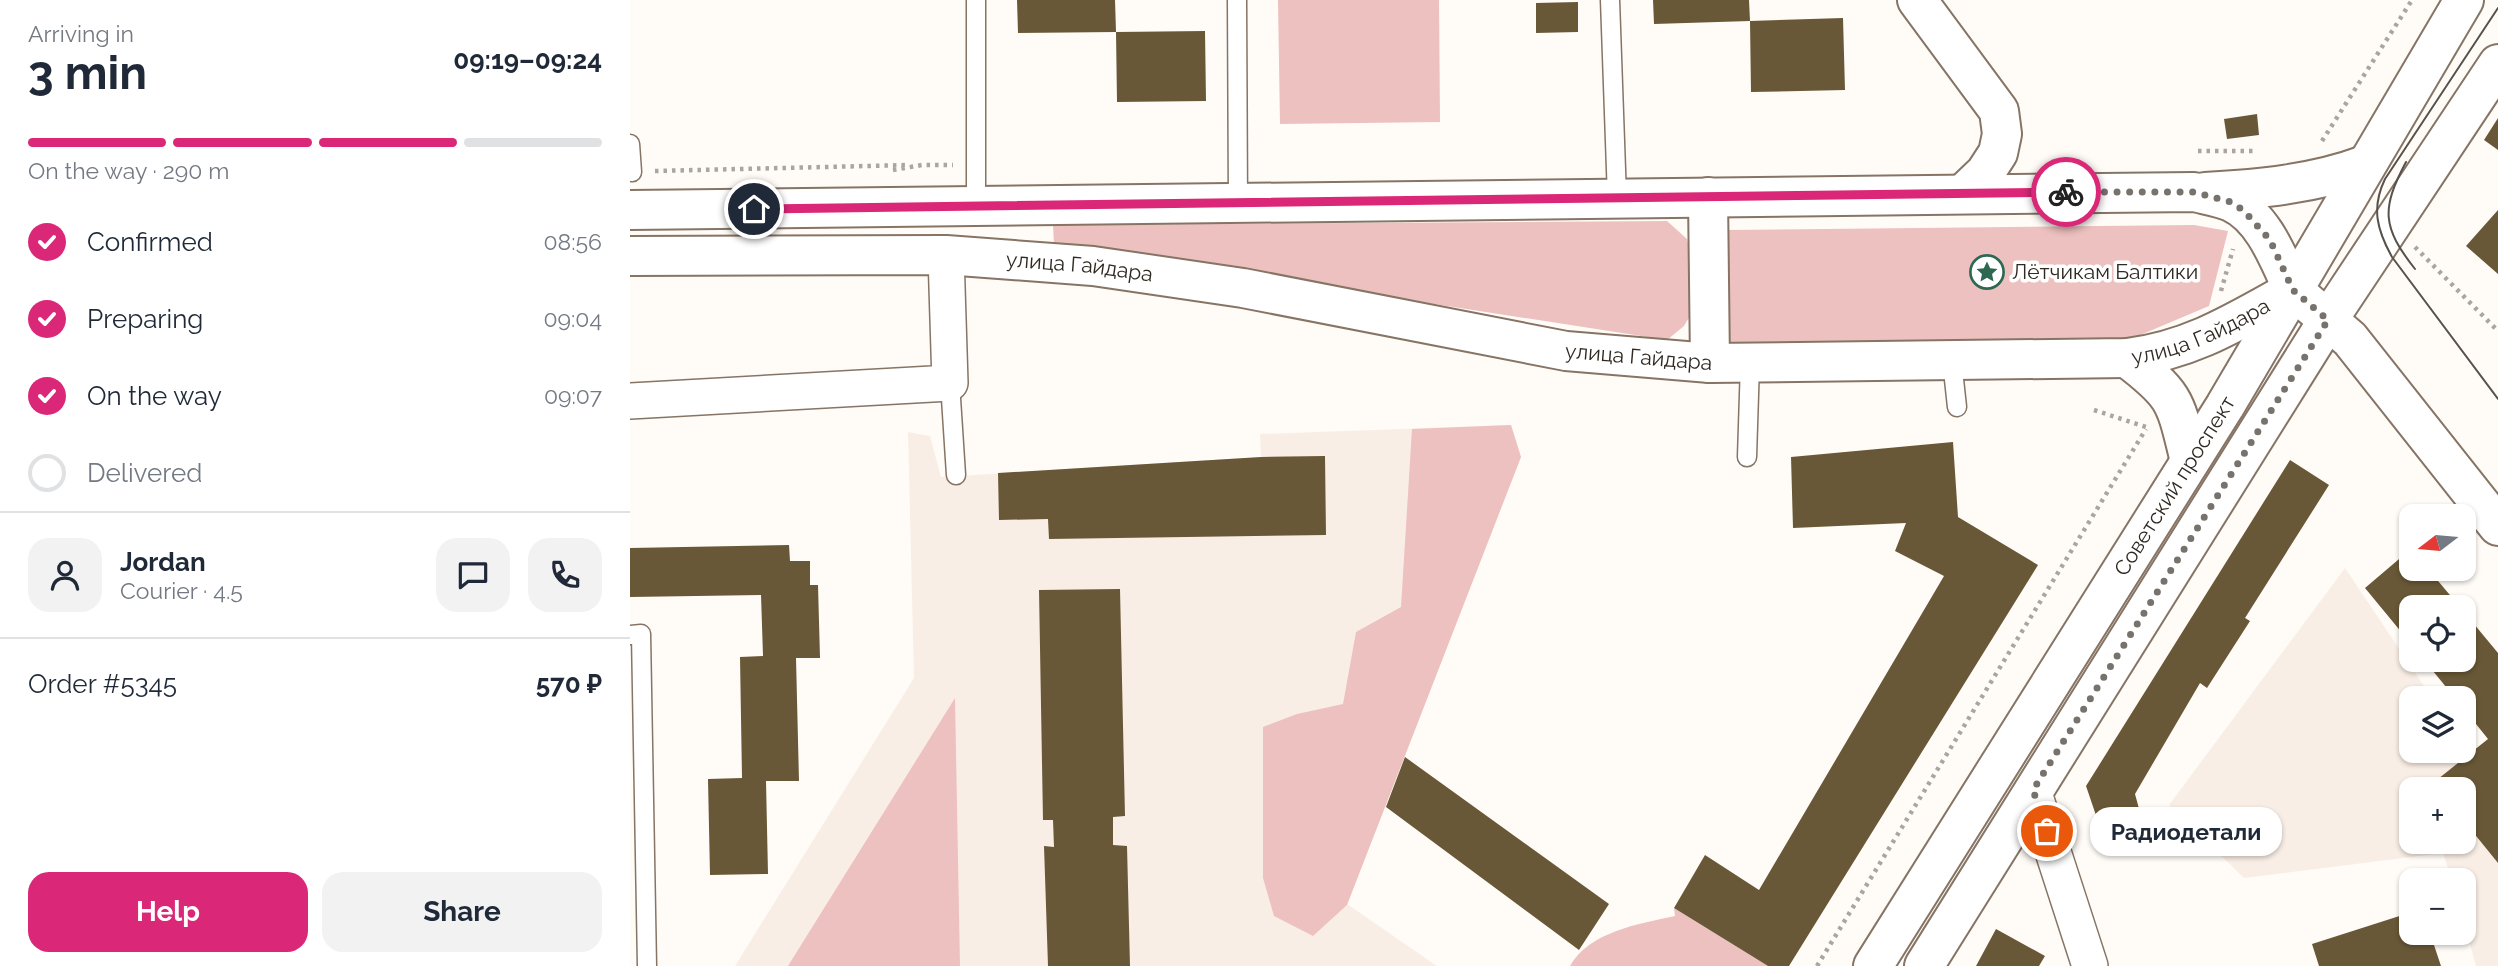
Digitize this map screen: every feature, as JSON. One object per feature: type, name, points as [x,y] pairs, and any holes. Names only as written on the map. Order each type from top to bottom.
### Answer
[{"type":"main road","points":[[1917,0],[1999,111],[2002,134],[1998,153],[1985,173],[1963,194]]},
{"type":"main road","name":"Советский проспект","points":[[1872,966],[2190,461],[2465,0]]},
{"type":"main road","name":"Советский проспект","points":[[1924,966],[2328,320],[2498,64]]},
{"type":"main road","points":[[2248,200],[2336,176],[2365,165]]},
{"type":"main road","name":"улица Гайдара","points":[[630,210],[2194,192],[2231,202],[2248,200],[2293,290],[2187,346],[2127,358],[1710,363],[1566,351],[1243,288],[1107,268],[946,255],[630,256]]},
{"type":"main road","points":[[1708,197],[1710,363]]},
{"type":"main road","points":[[2293,290],[2350,339],[2498,526]]},
{"type":"main road","points":[[2127,358],[2161,384],[2171,396],[2190,461]]},
{"type":"street","points":[[630,401],[950,383],[946,255]]},
{"type":"street","points":[[2033,790],[2090,966]]},
{"type":"lane","points":[[976,0],[976,205]]},
{"type":"lane","points":[[1237,0],[1238,204]]},
{"type":"lane","points":[[1610,0],[1617,198]]},
{"type":"lane","points":[[630,144],[632,172]]},
{"type":"lane","points":[[1952,361],[1957,407]]},
{"type":"lane","points":[[1747,457],[1750,363]]},
{"type":"lane","points":[[950,383],[956,475]]},
{"type":"lane","points":[[630,635],[641,634],[647,966]]},
{"type":"path","points":[[2317,145],[2328,135],[2412,0]]},
{"type":"path","points":[[2198,151],[2262,151],[2219,298]]},
{"type":"path","points":[[632,172],[922,164]]},
{"type":"path","points":[[2409,240],[2498,331]]},
{"type":"path","points":[[1816,966],[2147,427],[2171,396]]},
{"type":"path","points":[[2094,410],[2147,427]]},
{"type":"shaded area","points":[[1278,0],[1439,0],[1440,122],[1280,124]]},
{"type":"shaded area","points":[[1667,221],[1687,239],[1691,256],[1691,314],[1684,326],[1667,340],[1054,245],[1053,225]]},
{"type":"shaded area","points":[[2194,225],[2228,231],[2209,306],[2119,344],[1728,342],[1724,230]]},
{"type":"shaded area","points":[[1511,425],[1521,457],[1347,904],[1437,966],[735,966],[914,678],[908,432],[930,436],[941,477],[1261,457],[1260,434]]},
{"type":"shaded area","points":[[1511,425],[1521,457],[1347,905],[1313,936],[1274,916],[1263,878],[1263,727],[1297,714],[1343,704],[1356,632],[1401,607],[1412,429]]},
{"type":"shaded area","points":[[2345,568],[2399,649],[2399,672],[2415,672],[2424,686],[2399,686],[2399,763],[2476,763],[2498,796],[2498,966],[2476,966],[2470,945],[2476,945],[2476,868],[2448,868],[2443,854],[2476,854],[2476,777],[2399,777],[2399,854],[2435,854],[2244,878],[2169,805]]},
{"type":"shaded area","points":[[955,698],[960,966],[788,966]]},
{"type":"shaded area","points":[[1674,908],[1768,966],[1570,966],[1578,954],[1602,937],[1631,926],[1675,916]]},
{"type":"building","points":[[1017,0],[1115,0],[1116,32],[1018,33]]},
{"type":"building","points":[[1653,0],[1749,0],[1750,21],[1654,24]]},
{"type":"building","points":[[1578,2],[1578,32],[1536,33],[1536,3]]},
{"type":"building","points":[[1843,18],[1845,90],[1751,92],[1750,21]]},
{"type":"building","points":[[1205,31],[1206,101],[1117,102],[1116,32]]},
{"type":"building","points":[[2257,114],[2259,135],[2227,139],[2224,119]]},
{"type":"building","points":[[2498,118],[2498,150],[2484,140]]},
{"type":"building","points":[[2498,210],[2498,274],[2466,246]]},
{"type":"building","points":[[1953,442],[1958,517],[2038,565],[1789,966],[1768,966],[1674,908],[1705,855],[1759,890],[1944,576],[1895,551],[1906,523],[1793,528],[1791,457]]},
{"type":"building","points":[[1325,456],[1326,535],[1049,539],[1048,519],[999,520],[998,473],[1261,457]]},
{"type":"building","points":[[2290,460],[2329,485],[2245,618],[2250,621],[2207,688],[2200,683],[2135,794],[2141,816],[2101,830],[2086,786]]},
{"type":"building","points":[[789,545],[790,561],[810,561],[810,585],[818,585],[820,658],[796,658],[799,781],[766,781],[768,874],[710,875],[708,779],[742,778],[740,657],[763,656],[761,595],[630,597],[630,548]]},
{"type":"building","points":[[2399,559],[2399,581],[2438,581],[2450,595],[2399,595],[2399,629],[2365,588]]},
{"type":"building","points":[[1120,589],[1125,816],[1113,817],[1113,845],[1127,846],[1130,966],[1048,966],[1044,846],[1054,847],[1053,820],[1043,820],[1039,590]]},
{"type":"building","points":[[2476,626],[2498,653],[2498,863],[2476,836],[2476,777],[2440,777],[2458,763],[2476,763],[2476,749],[2488,739],[2476,724],[2476,686],[2445,686],[2434,672],[2476,672]]},
{"type":"building","points":[[1405,757],[1609,904],[1579,950],[1386,807]]},
{"type":"building","points":[[2399,916],[2399,945],[2434,945],[2441,966],[2319,966],[2312,944]]},
{"type":"building","points":[[1996,929],[2045,956],[2039,966],[1976,966]]},
{"type":"tram line","points":[[2498,8],[2385,179],[2377,209],[2383,238],[2392,257],[2498,399]]},
{"type":"tram line","points":[[2406,162],[2392,193],[2389,217],[2396,241],[2415,269]]},
{"type":"way so far","points":[[2047,831],[2033,790],[2328,320],[2293,290],[2270,240],[2244,211],[2231,202],[2194,192],[2066,192]]},
{"type":"place","name":"Лётчикам Балтики","points":[[1987,272]]},
{"type":"place","name":"Радиодетали","points":[[2047,831]]},
{"type":"route","points":[[754,209],[2066,192]]}]
